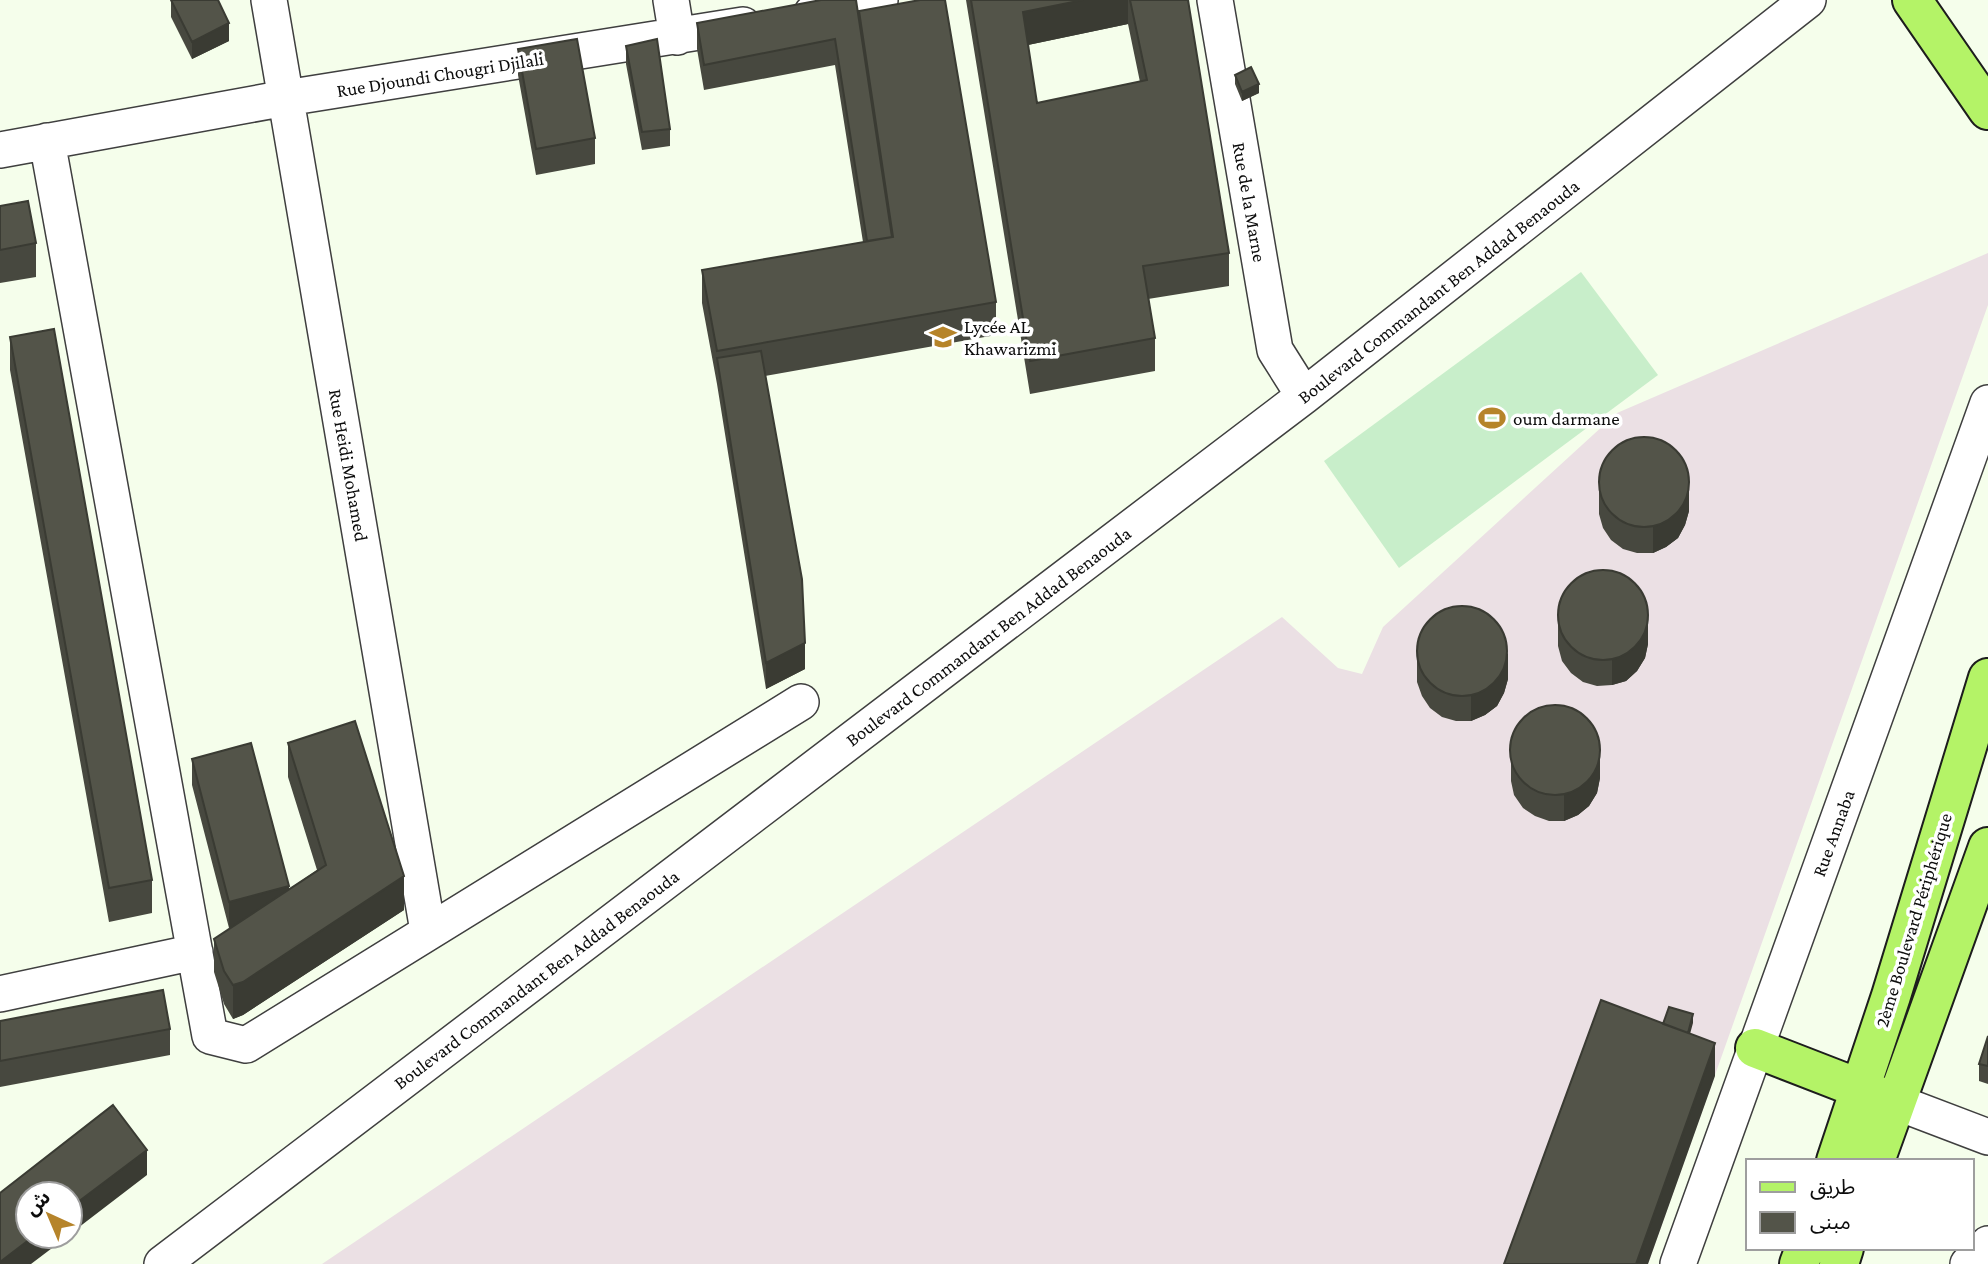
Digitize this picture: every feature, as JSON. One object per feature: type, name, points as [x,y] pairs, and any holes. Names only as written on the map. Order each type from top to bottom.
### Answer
[{"type":"main road","points":[[1912,0],[1988,110]]},
{"type":"main road","name":"2ème Boulevard Périphérique","points":[[1837,1159],[1988,678]]},
{"type":"main road","points":[[1876,1159],[1988,847]]},
{"type":"main road","points":[[1755,1048],[1896,1102]]},
{"type":"street","name":"Rue Heidi Mohamed","points":[[270,0],[428,931]]},
{"type":"street","points":[[671,0],[677,37]]},
{"type":"street","name":"Rue Djoundi Chougri Djilali","points":[[0,150],[286,98],[677,37],[880,0]]},
{"type":"street","name":"Rue de la Marne","points":[[1215,0],[1275,350],[1304,396]]},
{"type":"street","name":"Boulevard Commandant Ben Addad Benaouda","points":[[162,1264],[1304,396],[1808,0]]},
{"type":"street","points":[[47,141],[210,1036],[246,1045],[801,702]]},
{"type":"street","name":"Rue Annaba","points":[[1678,1264],[1988,403]]},
{"type":"street","points":[[0,994],[195,952]]},
{"type":"street","points":[[1896,1102],[1988,1137]]},
{"type":"street","points":[[1968,1264],[1988,1244]]},
{"type":"shaded area","points":[[1988,253],[1988,305],[1648,1264],[322,1264],[1282,617],[1338,668],[1362,674],[1383,627],[1617,413]]},
{"type":"green space","name":"oum darmane","points":[[1581,272],[1658,375],[1399,568],[1324,461]]},
{"type":"building","points":[[171,0],[218,0],[229,23],[192,42]]},
{"type":"building","points":[[821,0],[856,0],[892,237],[867,241],[835,39],[704,65],[697,23]]},
{"type":"building","points":[[920,0],[945,0],[996,302],[717,351],[702,270],[893,237],[859,11]]},
{"type":"building","points":[[971,0],[1083,0],[1023,12],[1037,103],[1147,80],[1130,0],[1188,0],[1229,253],[1143,266],[1155,338],[1030,361]]},
{"type":"building","points":[[577,39],[595,138],[536,149],[518,49]]},
{"type":"building","points":[[657,39],[670,129],[642,132],[626,46]]},
{"type":"building","points":[[1251,67],[1259,84],[1242,92],[1235,75]]},
{"type":"building","points":[[28,201],[36,243],[0,250],[0,206]]},
{"type":"building","points":[[54,329],[152,880],[109,888],[10,337]]},
{"type":"building","points":[[761,351],[802,579],[805,643],[766,663],[717,358]]},
{"type":"building","points":[[1644,437],[1661,441],[1676,450],[1685,465],[1689,482],[1685,499],[1676,514],[1661,523],[1644,527],[1627,523],[1612,514],[1603,499],[1599,482],[1603,465],[1612,450],[1627,441]]},
{"type":"building","points":[[1603,570],[1620,574],[1635,583],[1644,598],[1648,615],[1644,632],[1635,647],[1620,656],[1603,660],[1586,656],[1571,647],[1562,632],[1558,615],[1562,598],[1571,583],[1586,574]]},
{"type":"building","points":[[1462,606],[1479,610],[1494,619],[1503,634],[1507,651],[1503,668],[1494,683],[1479,692],[1462,696],[1445,692],[1430,683],[1421,668],[1417,651],[1421,634],[1430,619],[1445,610]]},
{"type":"building","points":[[1555,705],[1572,709],[1587,718],[1596,733],[1600,750],[1596,767],[1587,782],[1572,791],[1555,795],[1538,791],[1523,782],[1514,767],[1510,750],[1514,733],[1523,718],[1538,709]]},
{"type":"building","points":[[355,721],[404,876],[243,982],[233,985],[224,971],[214,939],[326,865],[288,743]]},
{"type":"building","points":[[251,743],[289,886],[229,902],[192,759]]},
{"type":"building","points":[[163,990],[170,1029],[0,1061],[0,1021]]},
{"type":"building","points":[[1601,1000],[1715,1043],[1636,1264],[1504,1264]]},
{"type":"building","points":[[1669,1007],[1693,1014],[1688,1033],[1663,1024]]},
{"type":"building","points":[[1988,1036],[1988,1066],[1979,1064]]},
{"type":"building","points":[[113,1105],[147,1150],[84,1197],[84,1180],[17,1180]]},
{"type":"building","points":[[14,1182],[16,1250],[0,1262],[0,1193]]},
{"type":"place","name":"Lycée AL Khawarizmi","points":[[943,337]]},
{"type":"place","name":"oum darmane","points":[[1492,418]]}]
